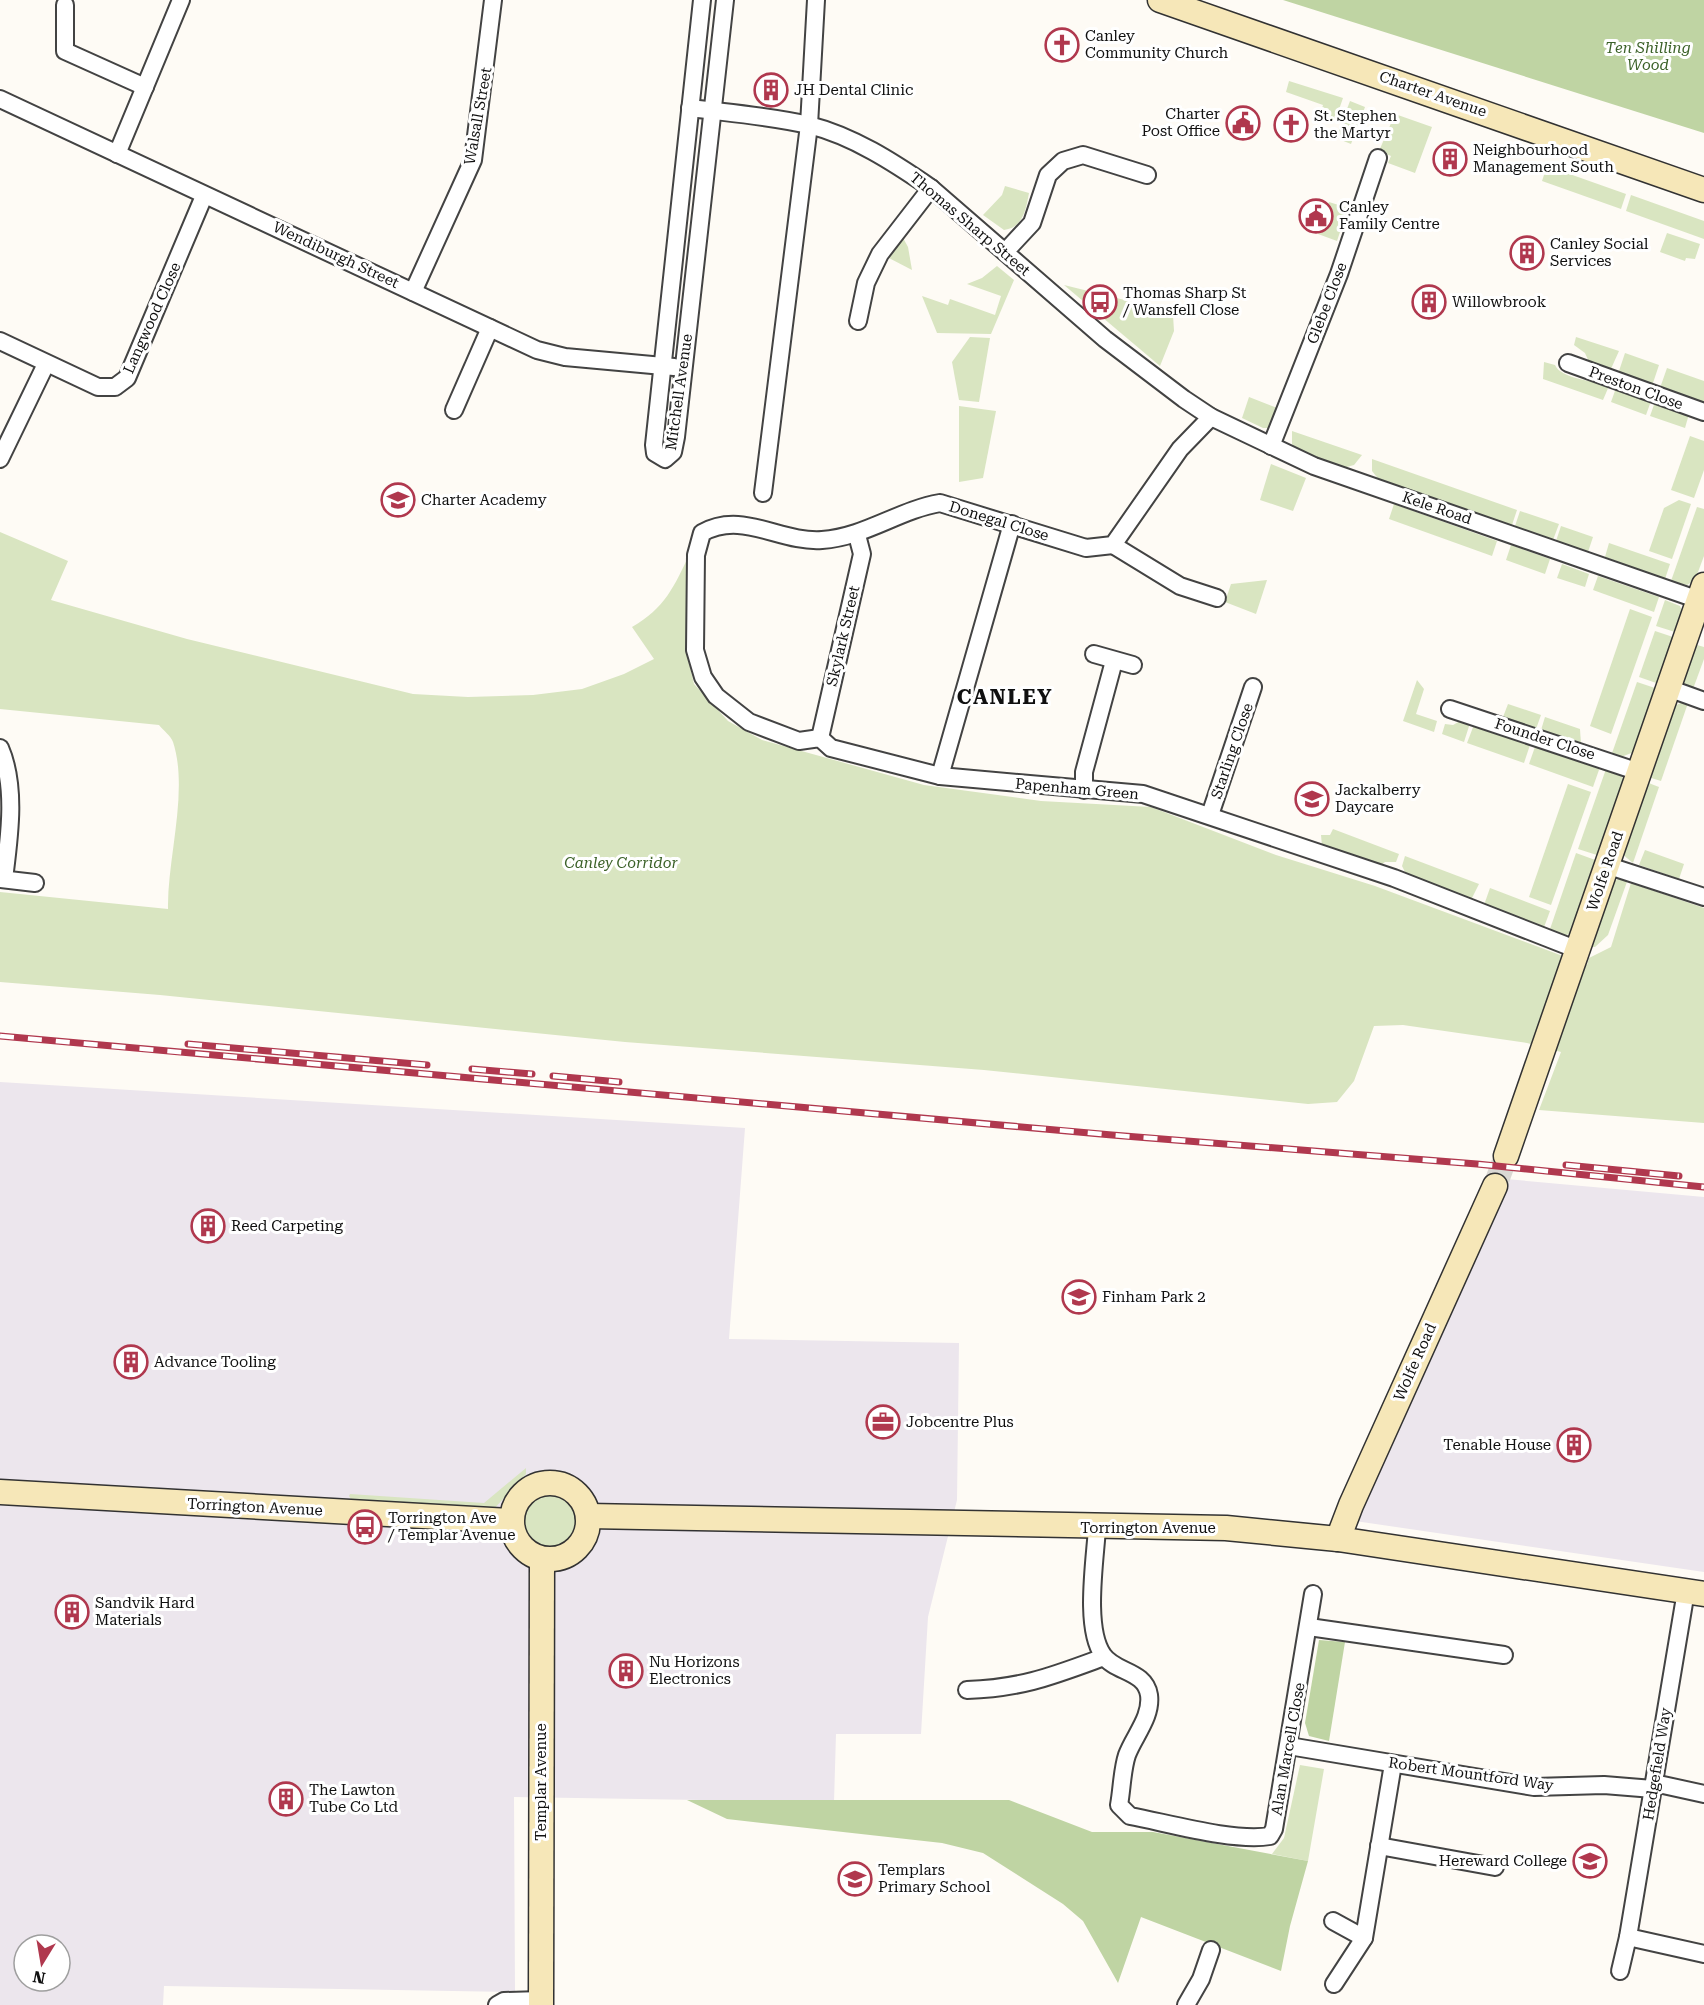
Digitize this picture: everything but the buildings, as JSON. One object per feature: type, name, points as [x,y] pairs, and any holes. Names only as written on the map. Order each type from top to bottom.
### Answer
[{"type":"street","points":[[117,154],[181,0]]},
{"type":"street","name":"Walsall Street","points":[[413,292],[473,160],[493,0]]},
{"type":"street","name":"Mitchell Avenue","points":[[702,0],[654,450],[658,456],[665,459],[673,452],[725,0]]},
{"type":"street","points":[[763,493],[809,125],[816,0]]},
{"type":"street","name":"Charter Avenue","points":[[1160,0],[1704,190]]},
{"type":"street","points":[[65,5],[65,51],[145,87]]},
{"type":"street","name":"Wendiburgh Street","points":[[0,99],[537,350],[565,357],[663,368],[684,367]]},
{"type":"street","name":"Thomas Sharp Street","points":[[690,108],[809,125],[855,142],[896,164],[931,188],[1105,339],[1184,399]]},
{"type":"street","points":[[1005,252],[1032,223],[1048,175],[1063,161],[1083,155],[1147,175]]},
{"type":"street","name":"Glebe Close","points":[[1271,446],[1339,274],[1378,158]]},
{"type":"street","points":[[858,321],[866,283],[880,254],[931,188]]},
{"type":"street","name":"Langwood Close","points":[[0,341],[98,387],[115,387],[127,378],[204,196]]},
{"type":"street","points":[[454,410],[490,328]]},
{"type":"street","name":"Preston Close","points":[[1568,363],[1704,412]]},
{"type":"street","points":[[0,459],[46,364]]},
{"type":"street","name":"Kele Road","points":[[1184,399],[1211,417],[1314,466],[1701,593]]},
{"type":"street","points":[[1211,417],[1180,449],[1113,545],[1180,586],[1217,598]]},
{"type":"street","name":"Donegal Close","points":[[696,555],[702,533],[714,526],[734,523],[792,537],[820,541],[857,535],[925,506],[940,503],[1086,548],[1113,545]]},
{"type":"street","points":[[940,776],[1012,524]]},
{"type":"street","name":"Skylark Street","points":[[819,738],[862,554],[857,535]]},
{"type":"street","name":"Papenham Green","points":[[696,555],[695,650],[703,677],[716,696],[749,723],[799,741],[819,738],[831,748],[940,776],[1143,794],[1394,878],[1578,950]]},
{"type":"street","name":"Wolfe Road","points":[[1506,1156],[1701,593]]},
{"type":"street","points":[[1094,654],[1114,661],[1133,664]]},
{"type":"street","points":[[1084,790],[1084,772],[1114,661]]},
{"type":"street","name":"Starling Close","points":[[1210,815],[1254,687]]},
{"type":"street","points":[[1668,688],[1704,701]]},
{"type":"street","name":"Founder Close","points":[[1450,708],[1639,772]]},
{"type":"street","points":[[0,748],[8,793],[9,825],[2,879],[35,883]]},
{"type":"street","points":[[1606,865],[1704,897]]},
{"type":"street","name":"Wolfe Road","points":[[1338,1539],[1351,1505],[1495,1185]]},
{"type":"street","points":[[551,1482],[569,1488],[580,1497],[588,1516],[585,1536],[578,1548],[565,1557],[542,1559],[523,1549],[513,1533],[511,1521],[514,1507],[524,1492],[540,1484],[551,1482]]},
{"type":"street","name":"Torrington Avenue","points":[[0,1492],[511,1521]]},
{"type":"street","name":"Torrington Avenue","points":[[588,1516],[911,1521],[1097,1528],[1226,1528],[1338,1539],[1695,1592]]},
{"type":"street","points":[[967,1690],[1005,1688],[1038,1681],[1104,1657],[1096,1640],[1093,1610],[1097,1528]]},
{"type":"street","name":"Templar Avenue","points":[[541,2003],[542,1559]]},
{"type":"street","name":"Hedgefield Way","points":[[1620,1971],[1654,1786],[1695,1592]]},
{"type":"street","name":"Alan Marcell Close","points":[[1104,1657],[1147,1685],[1150,1699],[1145,1718],[1126,1756],[1119,1805],[1130,1816],[1224,1833],[1260,1838],[1270,1836],[1274,1829],[1289,1746],[1313,1594]]},
{"type":"street","points":[[1309,1627],[1504,1655]]},
{"type":"street","name":"Robert Mountford Way","points":[[1289,1746],[1534,1786],[1654,1786],[1704,1794]]},
{"type":"street","points":[[1334,1984],[1364,1938],[1393,1764]]},
{"type":"street","points":[[1379,1846],[1495,1868]]},
{"type":"street","points":[[1333,1921],[1364,1938]]},
{"type":"street","points":[[1628,1937],[1704,1954]]},
{"type":"street","points":[[1186,2005],[1201,1979],[1211,1950]]},
{"type":"street","points":[[497,2005],[504,2001],[541,2003]]},
{"type":"shaded area","points":[[0,1082],[745,1128],[729,1339],[959,1343],[957,1500],[928,1617],[921,1734],[836,1734],[834,1802],[514,1797],[515,1992],[164,1986],[163,2005],[0,2005]]},
{"type":"shaded area","points":[[1506,1179],[1704,1197],[1704,1572],[1355,1521]]},
{"type":"green space","name":"Ten Shilling Wood","points":[[1283,0],[1704,0],[1704,133],[1650,116]]},
{"type":"green space","points":[[1289,81],[1343,98],[1335,121],[1320,115],[1323,105],[1286,92]]},
{"type":"green space","points":[[1350,101],[1365,107],[1351,144],[1336,138]]},
{"type":"green space","points":[[1395,114],[1432,127],[1415,173],[1388,163],[1391,156],[1379,151]]},
{"type":"green space","points":[[1547,166],[1626,194],[1621,209],[1542,181]]},
{"type":"green space","points":[[1005,186],[1029,193],[1025,211],[1019,222],[1016,226],[1004,230],[983,215],[1002,195]]},
{"type":"green space","points":[[1631,195],[1704,221],[1704,239],[1626,211]]},
{"type":"green space","points":[[1329,202],[1348,208],[1337,241],[1318,234]]},
{"type":"green space","points":[[1667,233],[1700,244],[1695,259],[1686,258],[1685,261],[1660,252]]},
{"type":"green space","points":[[902,236],[908,247],[912,270],[887,257]]},
{"type":"green space","points":[[997,266],[1014,280],[991,334],[937,333],[922,296],[948,305],[950,299],[995,315],[1001,296],[967,284],[982,278]]},
{"type":"green space","points":[[1064,285],[1165,310],[1173,315],[1174,331],[1160,366]]},
{"type":"green space","points":[[970,337],[990,338],[979,402],[959,400],[952,362]]},
{"type":"green space","points":[[1576,337],[1619,351],[1610,371],[1589,362],[1585,353],[1574,345]]},
{"type":"green space","points":[[1625,353],[1659,365],[1653,383],[1649,385],[1621,375],[1619,371]]},
{"type":"green space","points":[[1544,362],[1555,365],[1558,370],[1570,376],[1609,386],[1603,400],[1543,379]]},
{"type":"green space","points":[[1667,368],[1704,381],[1704,404],[1660,388]]},
{"type":"green space","points":[[1616,388],[1651,401],[1646,415],[1611,402]]},
{"type":"green space","points":[[1249,397],[1280,409],[1270,428],[1263,428],[1242,418]]},
{"type":"green space","points":[[1655,402],[1689,414],[1685,428],[1650,416]]},
{"type":"green space","points":[[959,406],[996,411],[983,478],[959,482]]},
{"type":"green space","points":[[1292,431],[1362,455],[1354,465],[1343,468],[1300,453],[1292,444]]},
{"type":"green space","points":[[1690,436],[1704,441],[1704,470],[1694,498],[1671,490]]},
{"type":"green space","points":[[1372,459],[1517,510],[1512,525],[1380,481],[1372,471]]},
{"type":"green space","points":[[1271,464],[1306,478],[1293,511],[1260,500]]},
{"type":"green space","points":[[1679,500],[1691,504],[1672,559],[1649,551],[1664,508]]},
{"type":"green space","points":[[1394,504],[1497,541],[1492,556],[1389,519]]},
{"type":"green space","points":[[1697,507],[1704,509],[1704,556],[1695,580],[1687,585],[1671,581]]},
{"type":"green space","points":[[1520,511],[1559,524],[1553,540],[1515,526]]},
{"type":"green space","points":[[1561,526],[1593,537],[1588,552],[1556,541]]},
{"type":"green space","name":"Canley Corridor","points":[[0,532],[68,561],[51,600],[187,639],[413,694],[468,697],[533,695],[582,689],[624,674],[654,659],[632,627],[661,604],[679,576],[690,553],[688,658],[694,684],[728,721],[762,740],[924,785],[1041,801],[1151,807],[1276,855],[1375,886],[1587,965],[1589,958],[1611,947],[1631,883],[1704,908],[1704,1123],[1539,1110],[1561,1052],[1527,1043],[1403,1025],[1374,1026],[1354,1081],[1337,1102],[1308,1104],[984,1070],[625,1042],[160,995],[0,982],[0,892],[168,909],[179,782],[173,742],[159,725],[0,709]]},
{"type":"green space","points":[[1609,543],[1670,564],[1665,579],[1605,557]]},
{"type":"green space","points":[[1511,545],[1550,559],[1545,574],[1506,560]]},
{"type":"green space","points":[[1562,564],[1589,574],[1585,587],[1557,578]]},
{"type":"green space","points":[[1598,576],[1659,597],[1654,612],[1593,590]]},
{"type":"green space","points":[[1267,580],[1256,614],[1225,602],[1231,584]]},
{"type":"green space","points":[[1665,600],[1680,606],[1683,613],[1679,631],[1675,632],[1656,626]]},
{"type":"green space","points":[[1630,609],[1652,617],[1611,734],[1590,726]]},
{"type":"green space","points":[[1655,631],[1673,637],[1659,684],[1639,677]]},
{"type":"green space","points":[[1694,646],[1704,647],[1704,659],[1693,689],[1684,685],[1682,681]]},
{"type":"green space","points":[[1417,680],[1424,689],[1416,714],[1437,721],[1434,732],[1403,721]]},
{"type":"green space","points":[[1637,682],[1658,689],[1634,752],[1621,757],[1611,756]]},
{"type":"green space","points":[[1683,702],[1688,703],[1661,781],[1648,777],[1674,706]]},
{"type":"green space","points":[[1508,704],[1541,715],[1536,729],[1503,717]]},
{"type":"green space","points":[[1545,717],[1580,729],[1581,744],[1541,730]]},
{"type":"green space","points":[[1462,720],[1471,720],[1464,742],[1442,734],[1445,724],[1453,725]]},
{"type":"green space","points":[[1475,722],[1531,742],[1524,763],[1467,743]]},
{"type":"green space","points":[[1536,744],[1600,767],[1593,787],[1529,764]]},
{"type":"green space","points":[[1606,769],[1618,773],[1624,779],[1600,856],[1578,849]]},
{"type":"green space","points":[[1646,782],[1659,787],[1633,863],[1622,854]]},
{"type":"green space","points":[[1568,784],[1591,792],[1551,905],[1529,897]]},
{"type":"green space","points":[[1333,829],[1399,854],[1396,862],[1385,862],[1377,868],[1322,846],[1321,835],[1330,835]]},
{"type":"green space","points":[[1645,850],[1684,864],[1679,879],[1639,865]]},
{"type":"green space","points":[[1576,853],[1598,861],[1572,932],[1563,937],[1549,932]]},
{"type":"green space","points":[[1405,856],[1479,884],[1470,902],[1408,878],[1402,866]]},
{"type":"green space","points":[[1619,878],[1628,879],[1608,935],[1595,947],[1588,947],[1613,883]]},
{"type":"green space","points":[[1490,888],[1550,911],[1543,930],[1484,905]]},
{"type":"green space","points":[[526,1468],[526,1474],[493,1510],[353,1502],[349,1496],[350,1494],[484,1503]]},
{"type":"green space","points":[[547,1492],[558,1494],[571,1505],[576,1521],[574,1532],[563,1545],[547,1550],[536,1548],[523,1537],[518,1521],[520,1510],[531,1497]]},
{"type":"green space","points":[[1319,1640],[1345,1642],[1329,1741],[1309,1736],[1305,1723]]},
{"type":"green space","points":[[1300,1765],[1324,1769],[1308,1861],[1272,1854],[1284,1838]]},
{"type":"green space","points":[[687,1800],[1009,1800],[1092,1832],[1153,1832],[1308,1861],[1290,1926],[1281,1971],[1141,1917],[1118,1983],[1083,1921],[1063,1904],[983,1853],[942,1843],[727,1819]]},
{"type":"tunnel","points":[[1495,1186],[1506,1156]]},
{"type":"railway","points":[[0,1036],[1112,1135],[1477,1164],[1704,1187]]},
{"type":"railway","points":[[188,1044],[427,1065]]},
{"type":"railway","points":[[472,1069],[532,1074]]},
{"type":"railway","points":[[553,1076],[619,1082]]},
{"type":"railway","points":[[1566,1165],[1679,1176]]},
{"type":"place","name":"Canley Community Church","points":[[1062,45]]},
{"type":"place","name":"JH Dental Clinic","points":[[771,90]]},
{"type":"place","name":"Charter Post Office","points":[[1243,123]]},
{"type":"place","name":"St. Stephen the Martyr","points":[[1291,125]]},
{"type":"place","name":"Neighbourhood Management South","points":[[1450,159]]},
{"type":"place","name":"Canley Family Centre","points":[[1316,216]]},
{"type":"place","name":"Canley Social Services","points":[[1527,253]]},
{"type":"place","name":"Thomas Sharp St / Wansfell Close","points":[[1100,302]]},
{"type":"place","name":"Willowbrook","points":[[1429,302]]},
{"type":"place","name":"Charter Academy","points":[[398,500]]},
{"type":"place","name":"Jackalberry Daycare","points":[[1312,799]]},
{"type":"place","name":"Reed Carpeting","points":[[208,1226]]},
{"type":"place","name":"Finham Park 2","points":[[1079,1297]]},
{"type":"place","name":"Advance Tooling","points":[[131,1362]]},
{"type":"place","name":"Jobcentre Plus","points":[[883,1422]]},
{"type":"place","name":"Tenable House","points":[[1574,1445]]},
{"type":"place","name":"Torrington Ave / Templar Avenue","points":[[365,1527]]},
{"type":"place","name":"Sandvik Hard Materials","points":[[72,1612]]},
{"type":"place","name":"Nu Horizons Electronics","points":[[626,1671]]},
{"type":"place","name":"The Lawton Tube Co Ltd","points":[[286,1799]]},
{"type":"place","name":"Hereward College","points":[[1590,1861]]},
{"type":"place","name":"Templars Primary School","points":[[855,1879]]},
{"type":"district","name":"CANLEY","points":[[1005,697]]}]
